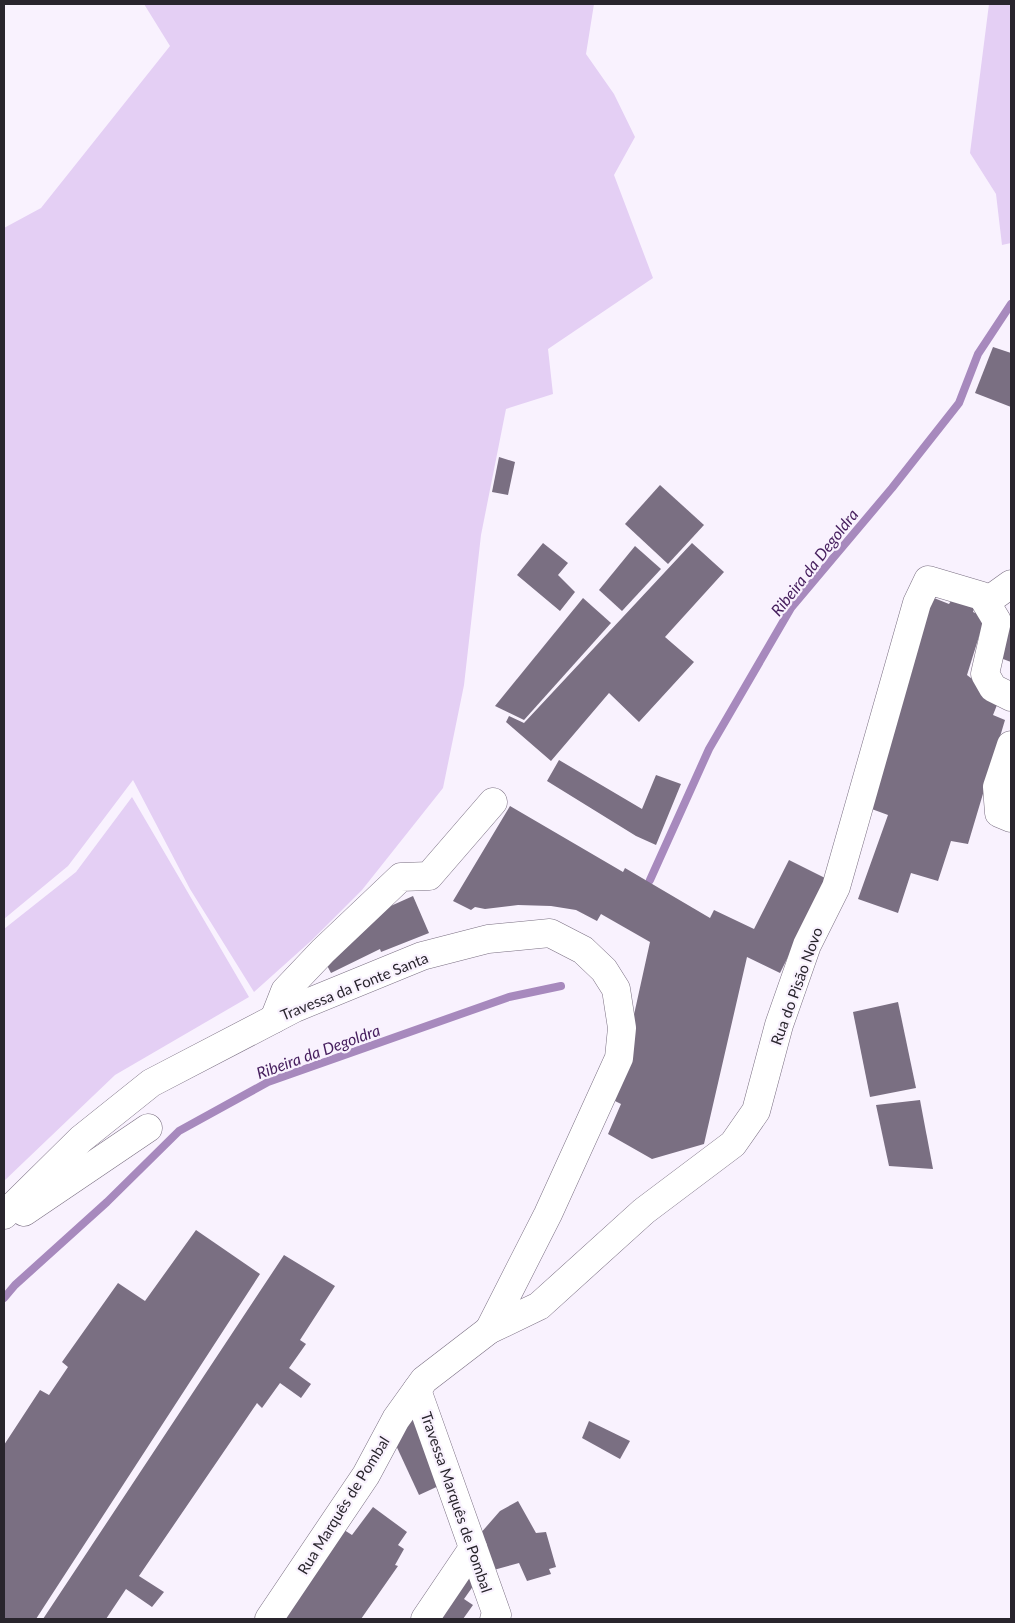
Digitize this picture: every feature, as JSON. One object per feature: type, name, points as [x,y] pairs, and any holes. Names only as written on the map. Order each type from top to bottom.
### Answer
[{"type":"street","name":"Rua do Pisão Novo","points":[[417,1390],[424,1380],[489,1330],[539,1306],[644,1211],[733,1144],[756,1111],[779,1025],[804,954],[836,887],[917,603],[928,580],[982,596],[986,602]]},
{"type":"street","points":[[1011,584],[986,602],[997,621],[985,674],[993,688],[1011,697]]},
{"type":"street","points":[[1011,745],[997,787],[999,813],[1011,818]]},
{"type":"street","points":[[274,1019],[285,991],[323,951],[401,877],[429,876],[492,802]]},
{"type":"street","name":"Travessa da Fonte Santa","points":[[4,1217],[81,1138],[150,1083],[295,1008],[422,956],[488,939],[550,933],[582,950],[604,970],[616,990],[622,1028],[619,1058],[548,1214],[489,1330]]},
{"type":"street","points":[[4,1217],[22,1213],[148,1128]]},
{"type":"street","name":"Travessa Marquês de Pombal","points":[[417,1390],[473,1548],[495,1617]]},
{"type":"street","name":"Rua Marquês de Pombal","points":[[269,1619],[366,1474],[396,1419],[417,1390]]},
{"type":"street","points":[[425,1619],[473,1548]]},
{"type":"shaded area","points":[[144,4],[594,4],[586,54],[614,94],[635,137],[614,175],[653,278],[548,349],[553,394],[506,409],[481,535],[464,685],[443,788],[362,890],[312,940],[254,992],[190,889],[133,780],[68,866],[4,919],[4,228],[41,208],[170,46]]},
{"type":"shaded area","points":[[989,4],[1011,4],[1011,243],[1002,245],[996,194],[970,153]]},
{"type":"shaded area","points":[[132,797],[249,997],[115,1075],[4,1181],[4,929],[76,872]]},
{"type":"building","points":[[993,347],[1011,353],[1011,407],[975,393]]},
{"type":"building","points":[[499,457],[515,462],[508,495],[492,492]]},
{"type":"building","points":[[660,485],[704,525],[668,564],[625,524]]},
{"type":"building","points":[[543,543],[568,563],[558,575],[575,592],[560,611],[517,575]]},
{"type":"building","points":[[692,543],[724,572],[665,637],[694,662],[639,722],[609,693],[551,761],[506,722],[509,716],[524,723]]},
{"type":"building","points":[[635,546],[661,569],[622,611],[599,590]]},
{"type":"building","points":[[956,593],[977,600],[973,612],[985,617],[967,675],[999,700],[993,715],[1005,720],[968,844],[951,841],[938,881],[911,873],[898,913],[858,899],[888,815],[869,808],[929,596],[949,604]]},
{"type":"building","points":[[583,598],[611,623],[524,720],[495,706]]},
{"type":"building","points":[[1005,619],[1011,621],[1011,662],[995,656]]},
{"type":"building","points":[[559,760],[642,809],[656,775],[681,784],[656,845],[636,836],[547,781]]},
{"type":"building","points":[[510,806],[623,872],[625,868],[710,918],[714,910],[754,929],[789,860],[827,879],[780,973],[747,957],[704,1144],[652,1159],[608,1134],[621,1104],[615,1101],[650,942],[601,914],[597,921],[576,910],[551,906],[518,905],[485,909],[475,907],[471,910],[453,901]]},
{"type":"building","points":[[413,896],[429,933],[381,952],[380,949],[331,973],[322,956],[366,917]]},
{"type":"building","points":[[898,1002],[916,1088],[870,1097],[853,1012]]},
{"type":"building","points":[[920,1100],[933,1169],[889,1166],[876,1105]]},
{"type":"building","points":[[196,1230],[260,1274],[36,1619],[4,1619],[4,1445],[40,1390],[49,1395],[68,1367],[62,1362],[118,1283],[145,1301]]},
{"type":"building","points":[[284,1255],[335,1286],[300,1340],[306,1344],[289,1368],[311,1384],[301,1398],[280,1383],[262,1408],[257,1403],[139,1576],[164,1592],[152,1607],[126,1589],[106,1619],[43,1619]]},
{"type":"building","points":[[412,1408],[443,1484],[419,1495],[394,1441]]},
{"type":"building","points":[[589,1421],[630,1441],[620,1459],[582,1438]]},
{"type":"building","points":[[518,1501],[536,1533],[546,1532],[556,1567],[549,1569],[551,1574],[527,1581],[519,1563],[490,1571],[479,1535],[500,1511]]},
{"type":"building","points":[[373,1507],[407,1532],[398,1545],[404,1549],[395,1565],[398,1566],[361,1619],[278,1619],[341,1528],[352,1535]]},
{"type":"building","points":[[462,1573],[476,1582],[464,1599],[473,1605],[463,1619],[430,1619]]},
{"type":"waterway","name":"Ribeira da Degoldra","points":[[650,880],[709,749],[791,608],[892,488],[959,403],[978,354],[1011,304]]},
{"type":"waterway","name":"Ribeira da Degoldra","points":[[4,1298],[15,1285],[107,1202],[179,1131],[268,1082],[509,997],[561,986]]}]
